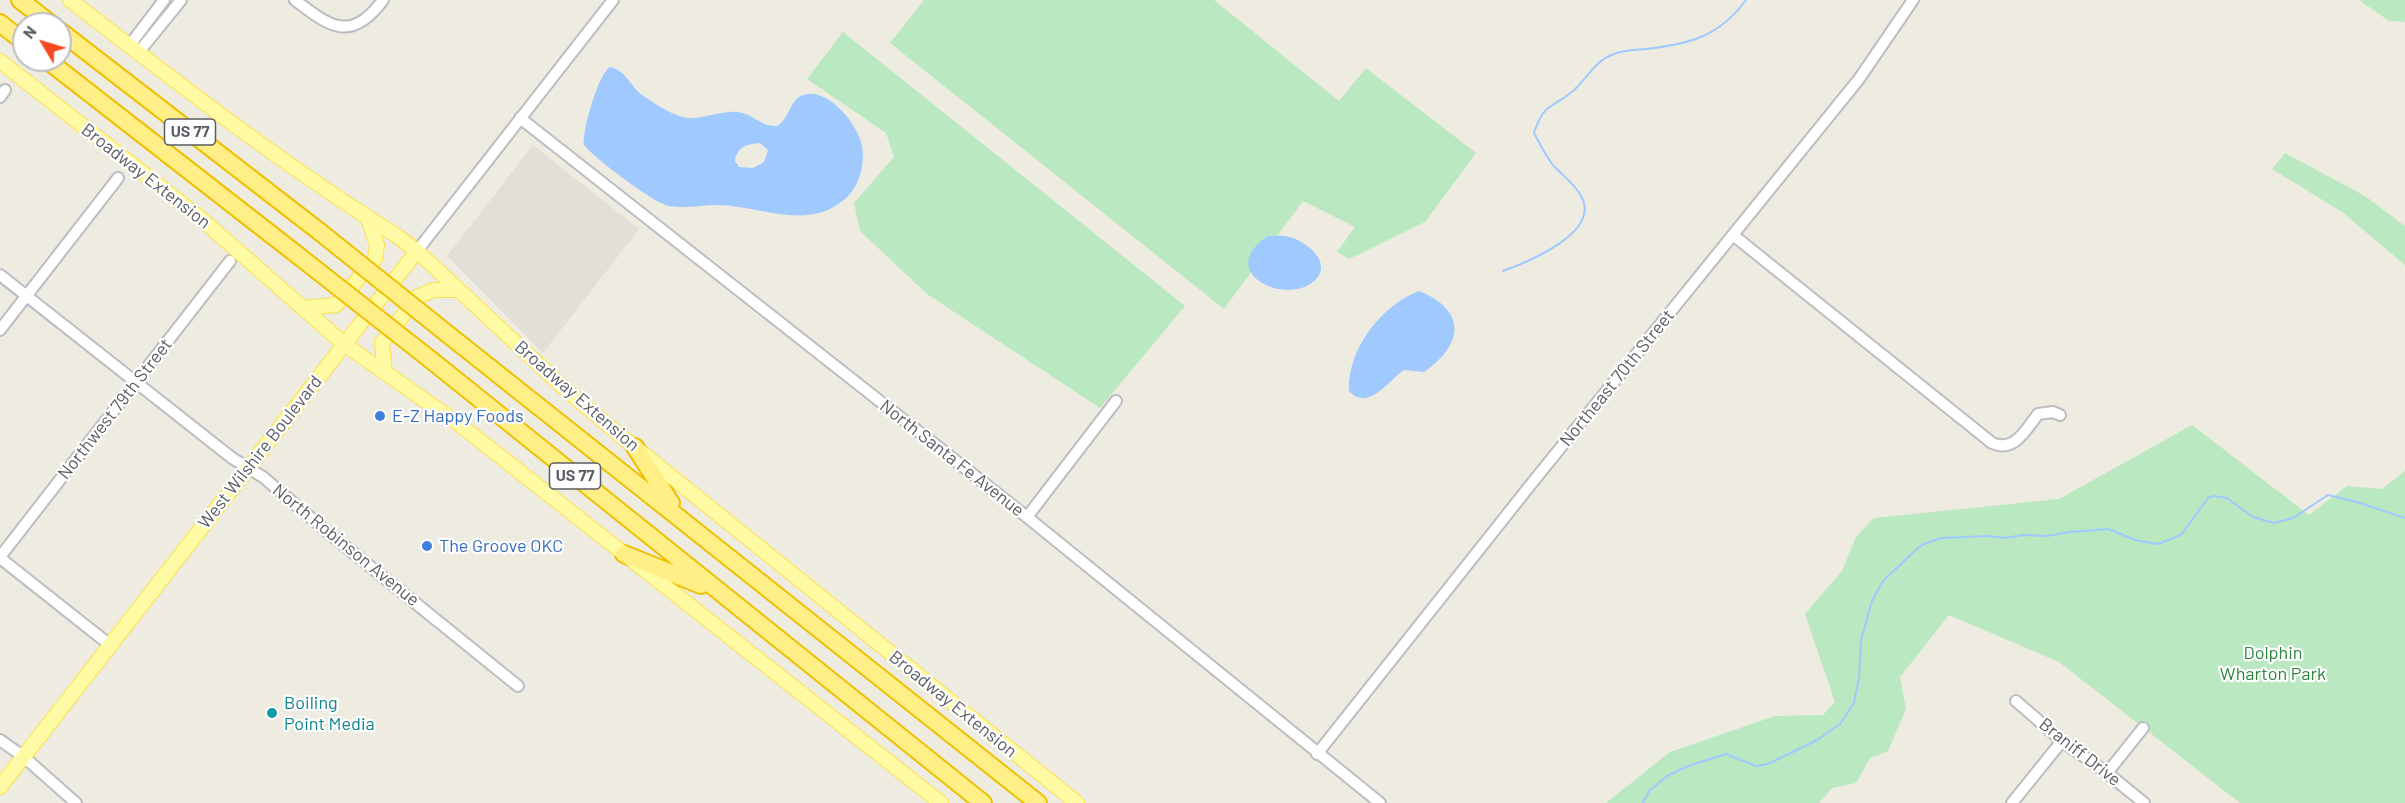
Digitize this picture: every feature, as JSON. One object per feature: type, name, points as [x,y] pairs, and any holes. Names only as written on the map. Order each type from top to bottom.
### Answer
[{"type":"highway","points":[[20,0],[36,12]]},
{"type":"highway","points":[[0,23],[12,32]]},
{"type":"highway","name":"Broadway Extension","points":[[72,40],[320,232],[1038,803]]},
{"type":"highway","name":"Broadway Extension","points":[[62,72],[431,360],[983,803]]},
{"type":"highway","points":[[635,447],[648,470],[682,518]]},
{"type":"highway","points":[[624,554],[654,564],[719,593]]},
{"type":"main road","name":"Broadway Extension","points":[[70,0],[270,153],[417,251],[564,388],[1077,803]]},
{"type":"main road","name":"Broadway Extension","points":[[0,61],[199,217],[344,344],[459,424],[941,803]]},
{"type":"main road","points":[[303,308],[336,305],[375,259],[377,245],[368,218]]},
{"type":"main road","name":"West Wilshire Boulevard","points":[[0,787],[417,251]]},
{"type":"main road","points":[[385,373],[382,343],[417,297],[434,290],[457,290]]},
{"type":"street","points":[[133,49],[164,0]]},
{"type":"street","points":[[133,49],[181,0]]},
{"type":"street","points":[[295,0],[321,21],[346,27],[362,23],[384,0]]},
{"type":"street","name":"West Wilshire Boulevard","points":[[417,251],[613,0]]},
{"type":"street","name":"Northeast 70th Street","points":[[1317,754],[1859,79],[1913,0]]},
{"type":"street","name":"North Santa Fe Avenue","points":[[520,118],[1027,517],[1380,803]]},
{"type":"street","points":[[0,330],[118,178]]},
{"type":"street","points":[[1733,235],[1992,443],[2009,446],[2018,440],[2038,414],[2053,412],[2060,415]]},
{"type":"street","name":"Northwest 79th Street","points":[[0,558],[230,261]]},
{"type":"street","name":"North Robinson Avenue","points":[[0,275],[136,382],[263,477],[518,686]]},
{"type":"street","points":[[1027,517],[1116,401]]},
{"type":"street","points":[[0,558],[110,645]]},
{"type":"street","name":"Braniff Drive","points":[[2016,701],[2061,741],[2107,773],[2144,803]]},
{"type":"street","points":[[2107,773],[2143,728]]},
{"type":"street","points":[[0,740],[24,757],[76,803]]},
{"type":"street","points":[[2012,803],[2061,741]]},
{"type":"shaded area","points":[[533,145],[639,229],[543,353],[447,256]]},
{"type":"green space","points":[[924,0],[1214,0],[1339,101],[1366,68],[1476,153],[1425,222],[1349,259],[1337,252],[1355,227],[1303,201],[1224,309],[890,43]]},
{"type":"green space","points":[[2359,0],[2405,0],[2405,22],[2389,21]]},
{"type":"green space","points":[[843,32],[1185,306],[1100,408],[927,294],[860,231],[854,203],[894,157],[886,133],[807,79]]},
{"type":"green space","points":[[2285,153],[2365,196],[2405,226],[2405,265],[2342,212],[2272,169]]},
{"type":"green space","name":"Dolphin Wharton Park","points":[[2192,425],[2309,515],[2347,486],[2382,489],[2405,471],[2405,803],[2240,803],[2059,662],[1949,615],[1900,677],[1906,709],[1888,751],[1870,758],[1856,783],[1832,788],[1819,803],[1606,803],[1670,752],[1775,716],[1823,715],[1835,702],[1805,614],[1842,571],[1856,537],[1874,518],[2059,499]]},
{"type":"water","points":[[610,67],[616,69],[645,97],[669,112],[689,118],[738,112],[767,125],[777,126],[785,119],[798,97],[812,94],[821,96],[838,106],[860,139],[863,162],[859,178],[846,198],[832,208],[816,214],[784,215],[719,205],[669,206],[625,180],[584,145],[592,104],[605,72]],"holes":[[[760,143],[768,150],[764,162],[753,168],[739,167],[735,161],[740,149],[747,145]]]},
{"type":"water","points":[[1268,236],[1287,236],[1312,249],[1317,255],[1321,269],[1313,282],[1300,288],[1286,290],[1259,281],[1251,272],[1248,261],[1253,249]]},
{"type":"water","points":[[1419,291],[1446,308],[1452,318],[1453,340],[1447,351],[1424,372],[1404,370],[1371,396],[1356,397],[1349,391],[1350,375],[1354,360],[1369,330],[1392,307]]},
{"type":"waterway","points":[[1503,271],[1529,261],[1559,244],[1581,222],[1585,209],[1578,191],[1553,165],[1534,133],[1545,111],[1573,91],[1596,65],[1607,57],[1621,52],[1676,44],[1702,36],[1725,23],[1746,0]]},
{"type":"waterway","points":[[1643,803],[1649,791],[1667,776],[1688,766],[1726,754],[1756,766],[1768,764],[1817,740],[1840,724],[1854,703],[1859,678],[1861,640],[1872,601],[1883,581],[1924,544],[1941,538],[2047,536],[2108,529],[2135,540],[2158,544],[2181,535],[2208,498],[2213,496],[2227,498],[2253,517],[2274,523],[2293,518],[2328,495],[2405,518]]},
{"type":"place","name":"E-Z Happy Foods","points":[[380,416]]},
{"type":"place","name":"The Groove OKC","points":[[427,546]]},
{"type":"place","name":"Boiling Point Media","points":[[272,713]]}]
